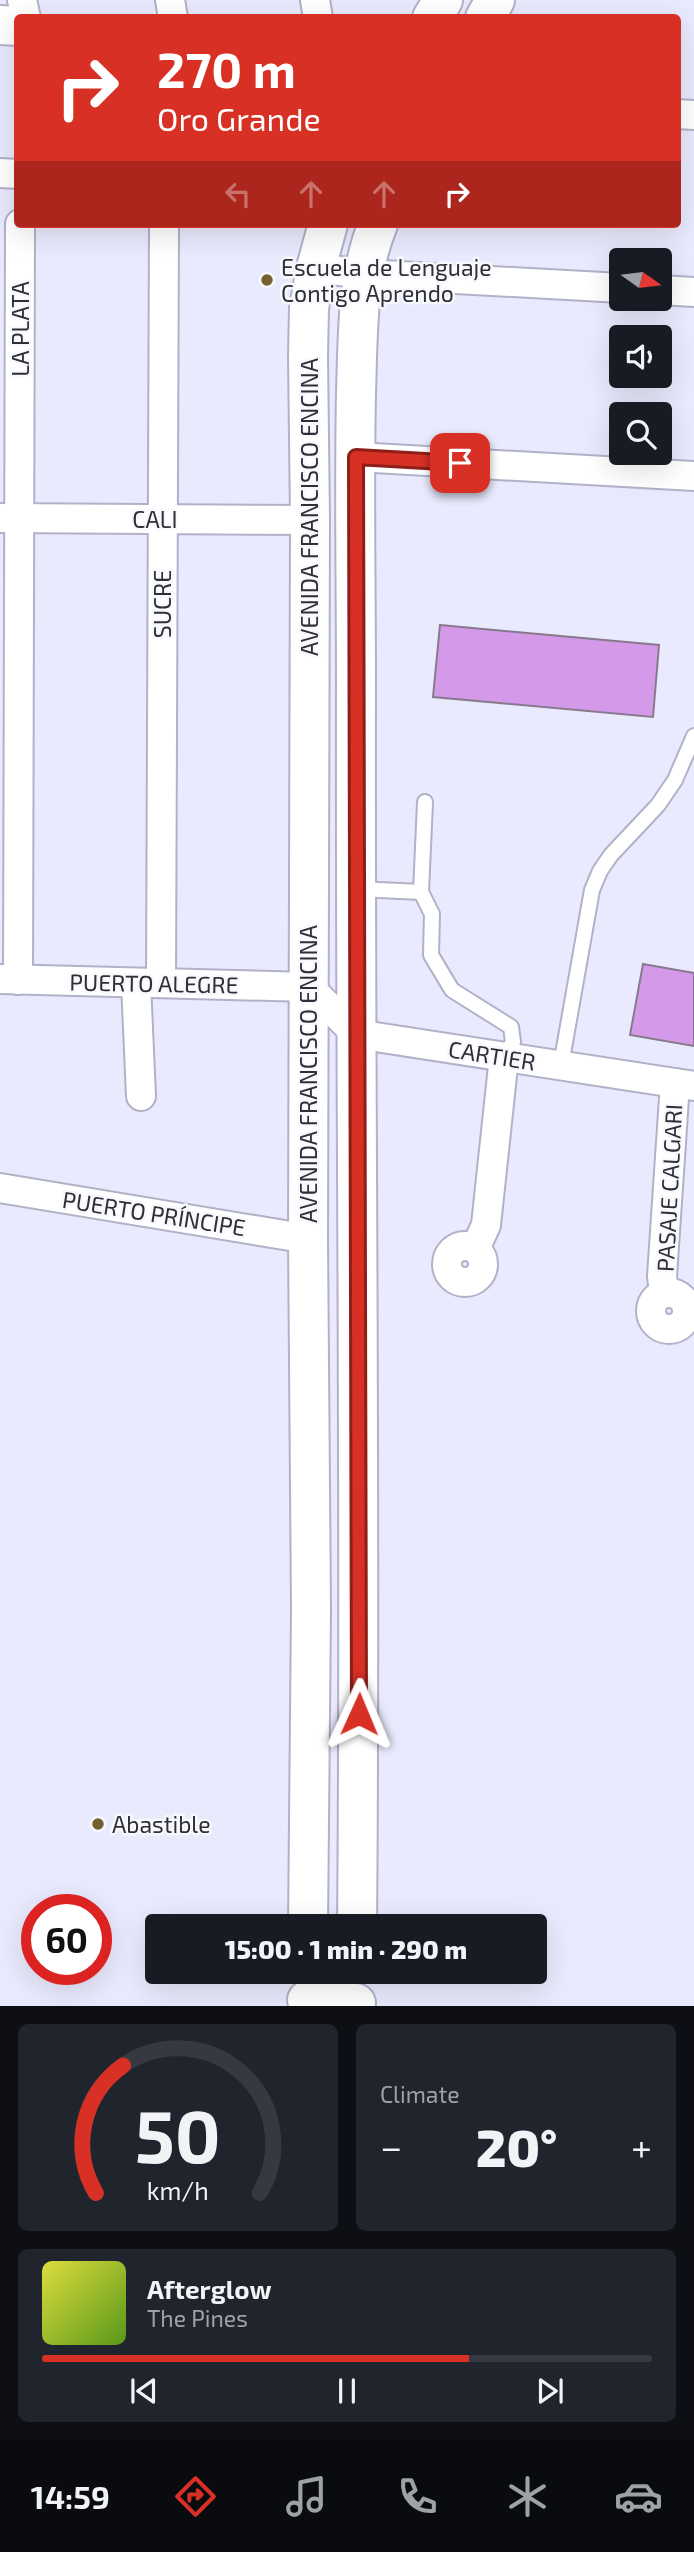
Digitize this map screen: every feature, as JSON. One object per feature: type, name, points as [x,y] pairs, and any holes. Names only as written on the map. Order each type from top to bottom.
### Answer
[{"type":"main road","name":"AVENIDA FRANCISCO ENCINA","points":[[308,1914],[311,1610],[308,1238],[309,308],[327,228]]},
{"type":"main road","name":"AVENIDA FRANCISCO ENCINA","points":[[356,1914],[360,1612],[355,889],[356,457],[359,308],[370,244],[376,228]]},
{"type":"main road","points":[[311,1610],[360,1612]]},
{"type":"main road","points":[[307,1993],[356,1994]]},
{"type":"street","name":"LA PLATA","points":[[9,979],[10,518],[20,228]]},
{"type":"street","name":"SUCRE","points":[[141,1096],[149,983],[163,519],[164,228]]},
{"type":"street","points":[[316,268],[364,274],[609,287]]},
{"type":"street","points":[[672,291],[694,292]]},
{"type":"street","points":[[356,457],[694,476]]},
{"type":"street","name":"CALI","points":[[10,518],[310,520]]},
{"type":"street","name":"PUERTO ALEGRE","points":[[9,979],[309,987]]},
{"type":"street","points":[[309,987],[356,1034]]},
{"type":"street","name":"CARTIER","points":[[356,1034],[684,1084]]},
{"type":"street","points":[[475,1249],[486,1225],[504,1057]]},
{"type":"street","name":"PASAJE CALGARI","points":[[664,1293],[662,1276],[684,1084]]},
{"type":"street","name":"PUERTO PRÍNCIPE","points":[[0,1188],[308,1238]]},
{"type":"lane","points":[[561,1065],[592,890],[611,855],[658,805],[675,780],[694,736]]},
{"type":"lane","points":[[425,802],[421,892],[432,914],[431,955],[452,990],[511,1027],[513,1042],[504,1057]]},
{"type":"lane","points":[[355,889],[421,892]]},
{"type":"building","points":[[440,625],[659,645],[653,717],[433,697]]},
{"type":"building","points":[[643,964],[694,973],[694,1046],[630,1035]]},
{"type":"place","name":"Escuela de Lenguaje Contigo Aprendo","points":[[267,280]]},
{"type":"place","name":"Abastible","points":[[98,1824]]},
{"type":"route","points":[[359,1714],[356,457],[460,463]]}]
